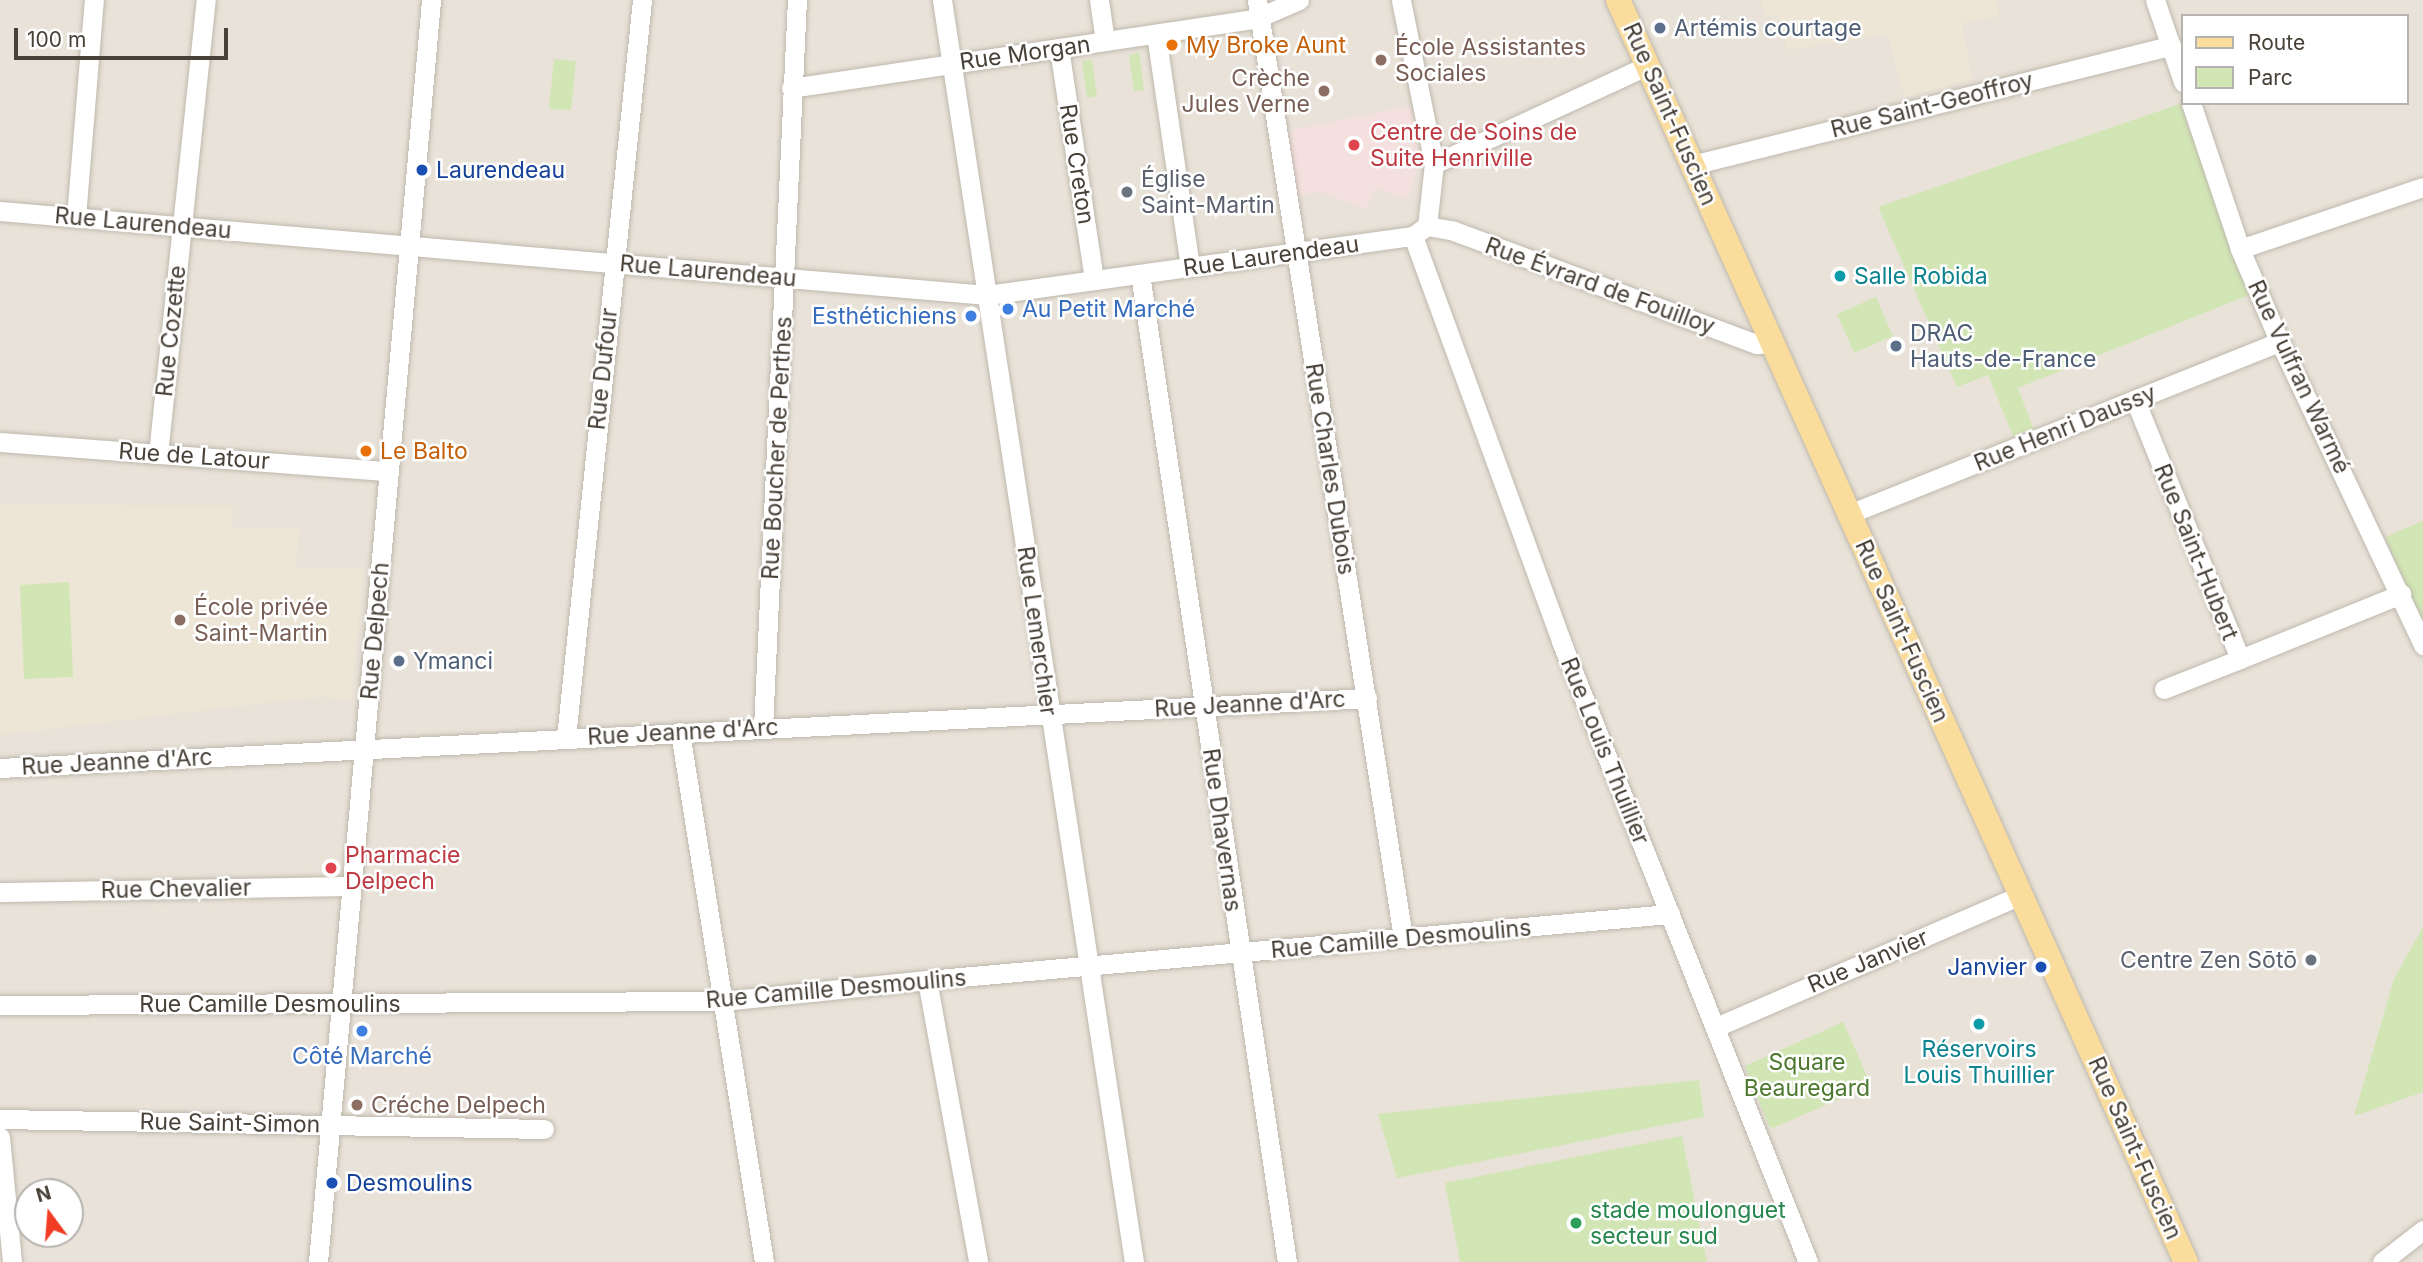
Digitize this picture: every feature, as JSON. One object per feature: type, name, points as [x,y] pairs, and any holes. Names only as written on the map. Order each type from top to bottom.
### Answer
[{"type":"main road","name":"Rue Saint-Fuscien","points":[[1618,0],[2186,1262]]},
{"type":"street","points":[[76,217],[94,0]]},
{"type":"street","name":"Rue Cozette","points":[[158,454],[205,0]]},
{"type":"street","name":"Rue Delpech","points":[[318,1262],[431,0]]},
{"type":"street","name":"Rue Dufour","points":[[566,738],[642,0]]},
{"type":"street","name":"Rue Boucher de Perthes","points":[[763,728],[797,0]]},
{"type":"street","name":"Rue Lemerchier","points":[[942,0],[1134,1262]]},
{"type":"street","points":[[1099,0],[1105,41]]},
{"type":"street","name":"Rue Morgan","points":[[791,88],[1156,34],[1298,0]]},
{"type":"street","points":[[1401,0],[1434,164],[1420,231]]},
{"type":"street","points":[[2155,0],[2182,79]]},
{"type":"street","name":"Rue Charles Dubois","points":[[1258,9],[1403,938]]},
{"type":"street","points":[[1156,34],[1190,267]]},
{"type":"street","name":"Rue Saint-Geoffroy","points":[[1692,165],[2171,46]]},
{"type":"street","name":"Rue Creton","points":[[1059,48],[1094,280]]},
{"type":"street","points":[[1434,164],[1648,65]]},
{"type":"street","name":"Rue Vulfran Warmé","points":[[2192,105],[2240,248],[2280,341],[2423,645]]},
{"type":"street","points":[[2240,248],[2423,187]]},
{"type":"street","name":"Rue Laurendeau","points":[[0,211],[987,295],[1297,252],[1420,231]]},
{"type":"street","name":"Rue Évrard de Fouilloy","points":[[1420,231],[1454,231],[1757,344],[1772,343]]},
{"type":"street","name":"Rue Louis Thuillier","points":[[1420,231],[1514,518],[1808,1262]]},
{"type":"street","name":"Rue Dhavernas","points":[[1140,274],[1287,1262]]},
{"type":"street","name":"Rue Henri Daussy","points":[[1849,514],[2280,341]]},
{"type":"street","name":"Rue Saint-Hubert","points":[[2135,400],[2239,659],[2401,594]]},
{"type":"street","name":"Rue de Latour","points":[[0,442],[388,471]]},
{"type":"street","points":[[2164,689],[2239,659]]},
{"type":"street","name":"Rue Jeanne d'Arc","points":[[0,768],[1367,698]]},
{"type":"street","points":[[680,732],[764,1262]]},
{"type":"street","name":"Rue Chevalier","points":[[0,892],[352,886]]},
{"type":"street","name":"Rue Janvier","points":[[1716,1027],[2021,895]]},
{"type":"street","name":"Rue Camille Desmoulins","points":[[0,1004],[723,1001],[927,980],[1670,914]]},
{"type":"street","points":[[927,980],[978,1262]]},
{"type":"street","name":"Rue Saint-Simon","points":[[0,1119],[544,1129]]},
{"type":"street","points":[[0,1137],[12,1262]]},
{"type":"street","points":[[2382,1262],[2423,1230]]},
{"type":"shaded area","points":[[0,0],[2423,0],[2423,1262],[0,1262]]},
{"type":"shaded area","points":[[1761,0],[1996,0],[2000,16],[1962,23],[1972,80],[1904,97],[1888,34],[1787,50],[1778,15],[1765,17]]},
{"type":"shaded area","name":"Centre de Soins de Suite Henriville","points":[[1410,106],[1420,159],[1408,199],[1375,188],[1366,209],[1321,192],[1297,196],[1287,131]]},
{"type":"shaded area","name":"École privée Saint-Martin","points":[[0,504],[234,506],[231,528],[300,529],[295,568],[364,569],[351,700],[322,697],[0,735]]},
{"type":"green space","points":[[1139,53],[1144,90],[1134,91],[1129,55]]},
{"type":"green space","points":[[554,59],[576,61],[571,110],[549,109]]},
{"type":"green space","points":[[1092,60],[1097,96],[1087,98],[1082,61]]},
{"type":"green space","points":[[2180,104],[2249,295],[2018,388],[2033,428],[2013,436],[1988,375],[1957,387],[1878,207]]},
{"type":"green space","points":[[1876,297],[1893,336],[1854,353],[1837,314]]},
{"type":"green space","points":[[2423,521],[2423,624],[2385,537]]},
{"type":"green space","points":[[69,582],[73,677],[24,679],[20,585]]},
{"type":"green space","points":[[2423,927],[2423,1092],[2354,1116],[2394,979]]},
{"type":"green space","name":"Square Beauregard","points":[[1843,1022],[1871,1085],[1773,1128],[1769,1126],[1745,1066]]},
{"type":"green space","points":[[1699,1080],[1704,1117],[1397,1178],[1378,1114]]},
{"type":"green space","name":"stade moulonguet secteur sud","points":[[1682,1136],[1707,1262],[1460,1262],[1445,1183]]},
{"type":"place","name":"Artémis courtage","points":[[1660,28]]},
{"type":"place","name":"My Broke Aunt","points":[[1172,45]]},
{"type":"place","name":"École Assistantes Sociales","points":[[1381,60]]},
{"type":"place","name":"Crèche Jules Verne","points":[[1324,91]]},
{"type":"place","name":"Centre de Soins de Suite Henriville","points":[[1354,145]]},
{"type":"place","name":"Laurendeau","points":[[422,170]]},
{"type":"place","name":"Église Saint-Martin","points":[[1127,192]]},
{"type":"place","name":"Salle Robida","points":[[1840,276]]},
{"type":"place","name":"Au Petit Marché","points":[[1008,309]]},
{"type":"place","name":"Esthétichiens","points":[[971,316]]},
{"type":"place","name":"DRAC Hauts-de-France","points":[[1896,346]]},
{"type":"place","name":"Le Balto","points":[[366,451]]},
{"type":"place","name":"École privée Saint-Martin","points":[[180,620]]},
{"type":"place","name":"Ymanci","points":[[399,661]]},
{"type":"place","name":"Pharmacie Delpech","points":[[331,868]]},
{"type":"place","name":"Centre Zen Sōtō","points":[[2311,960]]},
{"type":"place","name":"Janvier","points":[[2041,967]]},
{"type":"place","name":"Réservoirs Louis Thuillier","points":[[1979,1024]]},
{"type":"place","name":"Côté Marché","points":[[362,1031]]},
{"type":"place","name":"Créche Delpech","points":[[357,1105]]},
{"type":"place","name":"Desmoulins","points":[[332,1183]]},
{"type":"place","name":"stade moulonguet secteur sud","points":[[1576,1223]]}]
